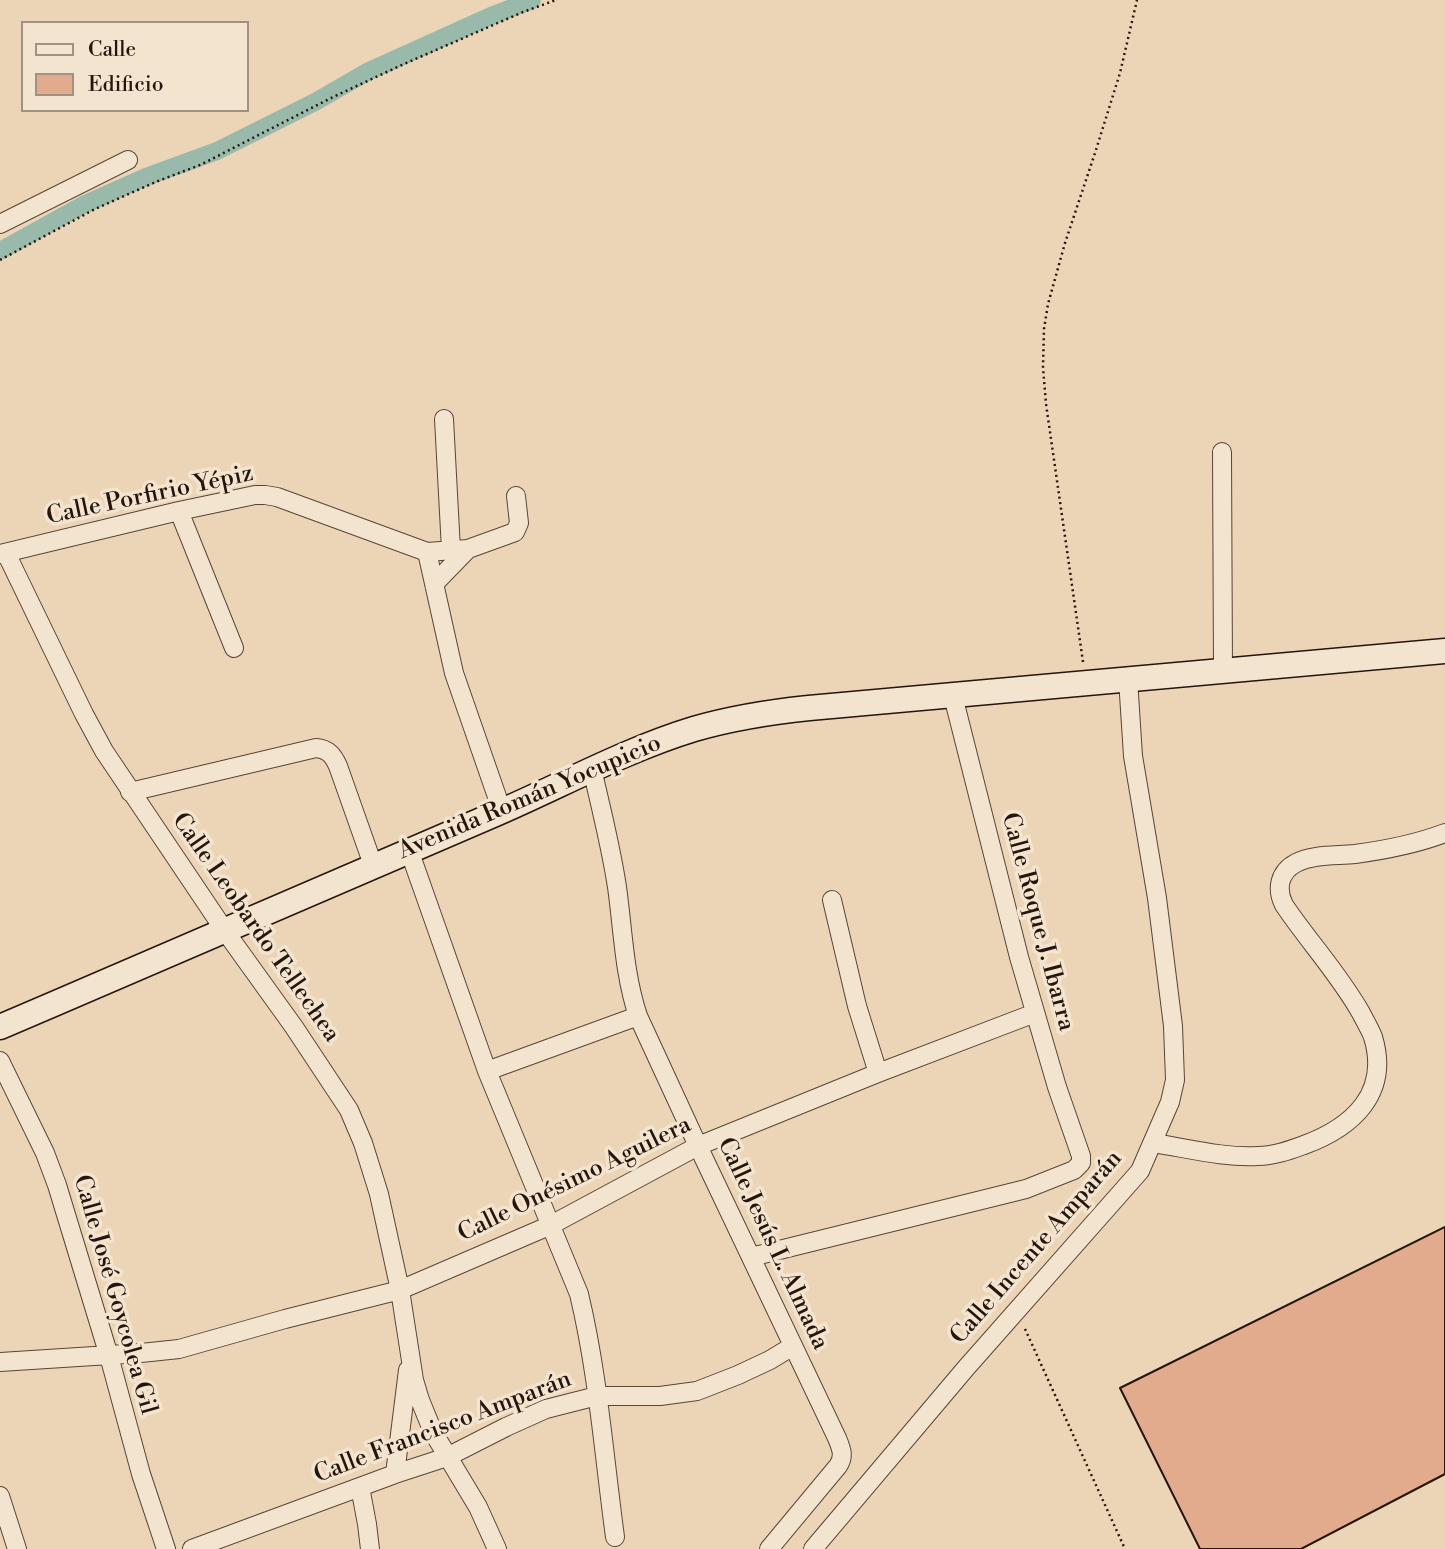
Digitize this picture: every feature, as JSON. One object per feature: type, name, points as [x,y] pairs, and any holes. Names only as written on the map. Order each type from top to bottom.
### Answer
[{"type":"street","points":[[0,224],[128,160]]},
{"type":"street","points":[[434,584],[460,550],[444,419]]},
{"type":"street","points":[[1222,452],[1223,671]]},
{"type":"street","name":"Calle Porfirio Yépiz","points":[[3,553],[255,495],[293,503],[427,552]]},
{"type":"street","points":[[502,811],[454,673],[427,552],[460,550],[515,533],[519,523],[516,496]]},
{"type":"street","points":[[179,511],[233,648]]},
{"type":"street","name":"Calle Leobardo Tellechea","points":[[3,553],[104,751],[349,1111],[371,1168],[400,1290],[414,1380],[426,1419],[478,1507],[496,1549]]},
{"type":"street","name":"Avenida Román Yocupicio","points":[[0,1027],[502,811],[592,769],[695,729],[754,715],[809,708],[1445,651]]},
{"type":"street","name":"Calle Incente Amparán","points":[[813,1549],[1140,1171],[1170,1102],[1175,1080],[1173,1026],[1157,898],[1133,756],[1124,680]]},
{"type":"street","name":"Calle Roque J. Ibarra","points":[[751,1257],[1026,1189],[1074,1170],[1082,1159],[1035,1013],[953,696]]},
{"type":"street","points":[[130,792],[324,748],[338,766],[373,865]]},
{"type":"street","name":"Calle Jesús L. Almada","points":[[592,769],[614,866],[624,955],[638,1016],[843,1455],[842,1461],[769,1549]]},
{"type":"street","points":[[1153,1143],[1231,1155],[1262,1156],[1312,1142],[1354,1117],[1368,1100],[1374,1085],[1374,1041],[1354,1001],[1284,905],[1279,885],[1283,873],[1295,863],[1311,858],[1385,849],[1445,833]]},
{"type":"street","points":[[408,850],[487,1072],[579,1294],[597,1396],[615,1537]]},
{"type":"street","points":[[832,900],[856,1006],[878,1073]]},
{"type":"street","name":"Calle Onésimo Aguilera","points":[[0,1362],[179,1349],[400,1290],[551,1225],[698,1146],[1035,1013]]},
{"type":"street","points":[[487,1072],[638,1016]]},
{"type":"street","name":"Calle José Goycolea Gil","points":[[0,1061],[49,1163],[109,1356],[141,1474],[166,1549]]},
{"type":"street","name":"Calle Francisco Amparán","points":[[192,1549],[447,1457],[546,1409],[597,1396],[660,1396],[696,1391],[738,1375],[793,1346]]},
{"type":"street","name":"Calle Leobardo Tellechea","points":[[394,1474],[410,1353]]},
{"type":"street","points":[[360,1487],[370,1549]]},
{"type":"street","points":[[0,1496],[17,1549]]},
{"type":"path","points":[[0,260],[95,209],[200,165],[333,97],[523,12],[556,0]]},
{"type":"path","points":[[1088,683],[1046,404],[1044,329],[1058,268],[1120,73],[1137,0]]},
{"type":"path","points":[[1017,1310],[1125,1549]]},
{"type":"building","points":[[1445,1227],[1445,1474],[1301,1549],[1200,1549],[1120,1388]]},
{"type":"waterway","points":[[0,251],[83,205],[146,177],[217,151],[315,102],[367,72],[532,0]]}]
